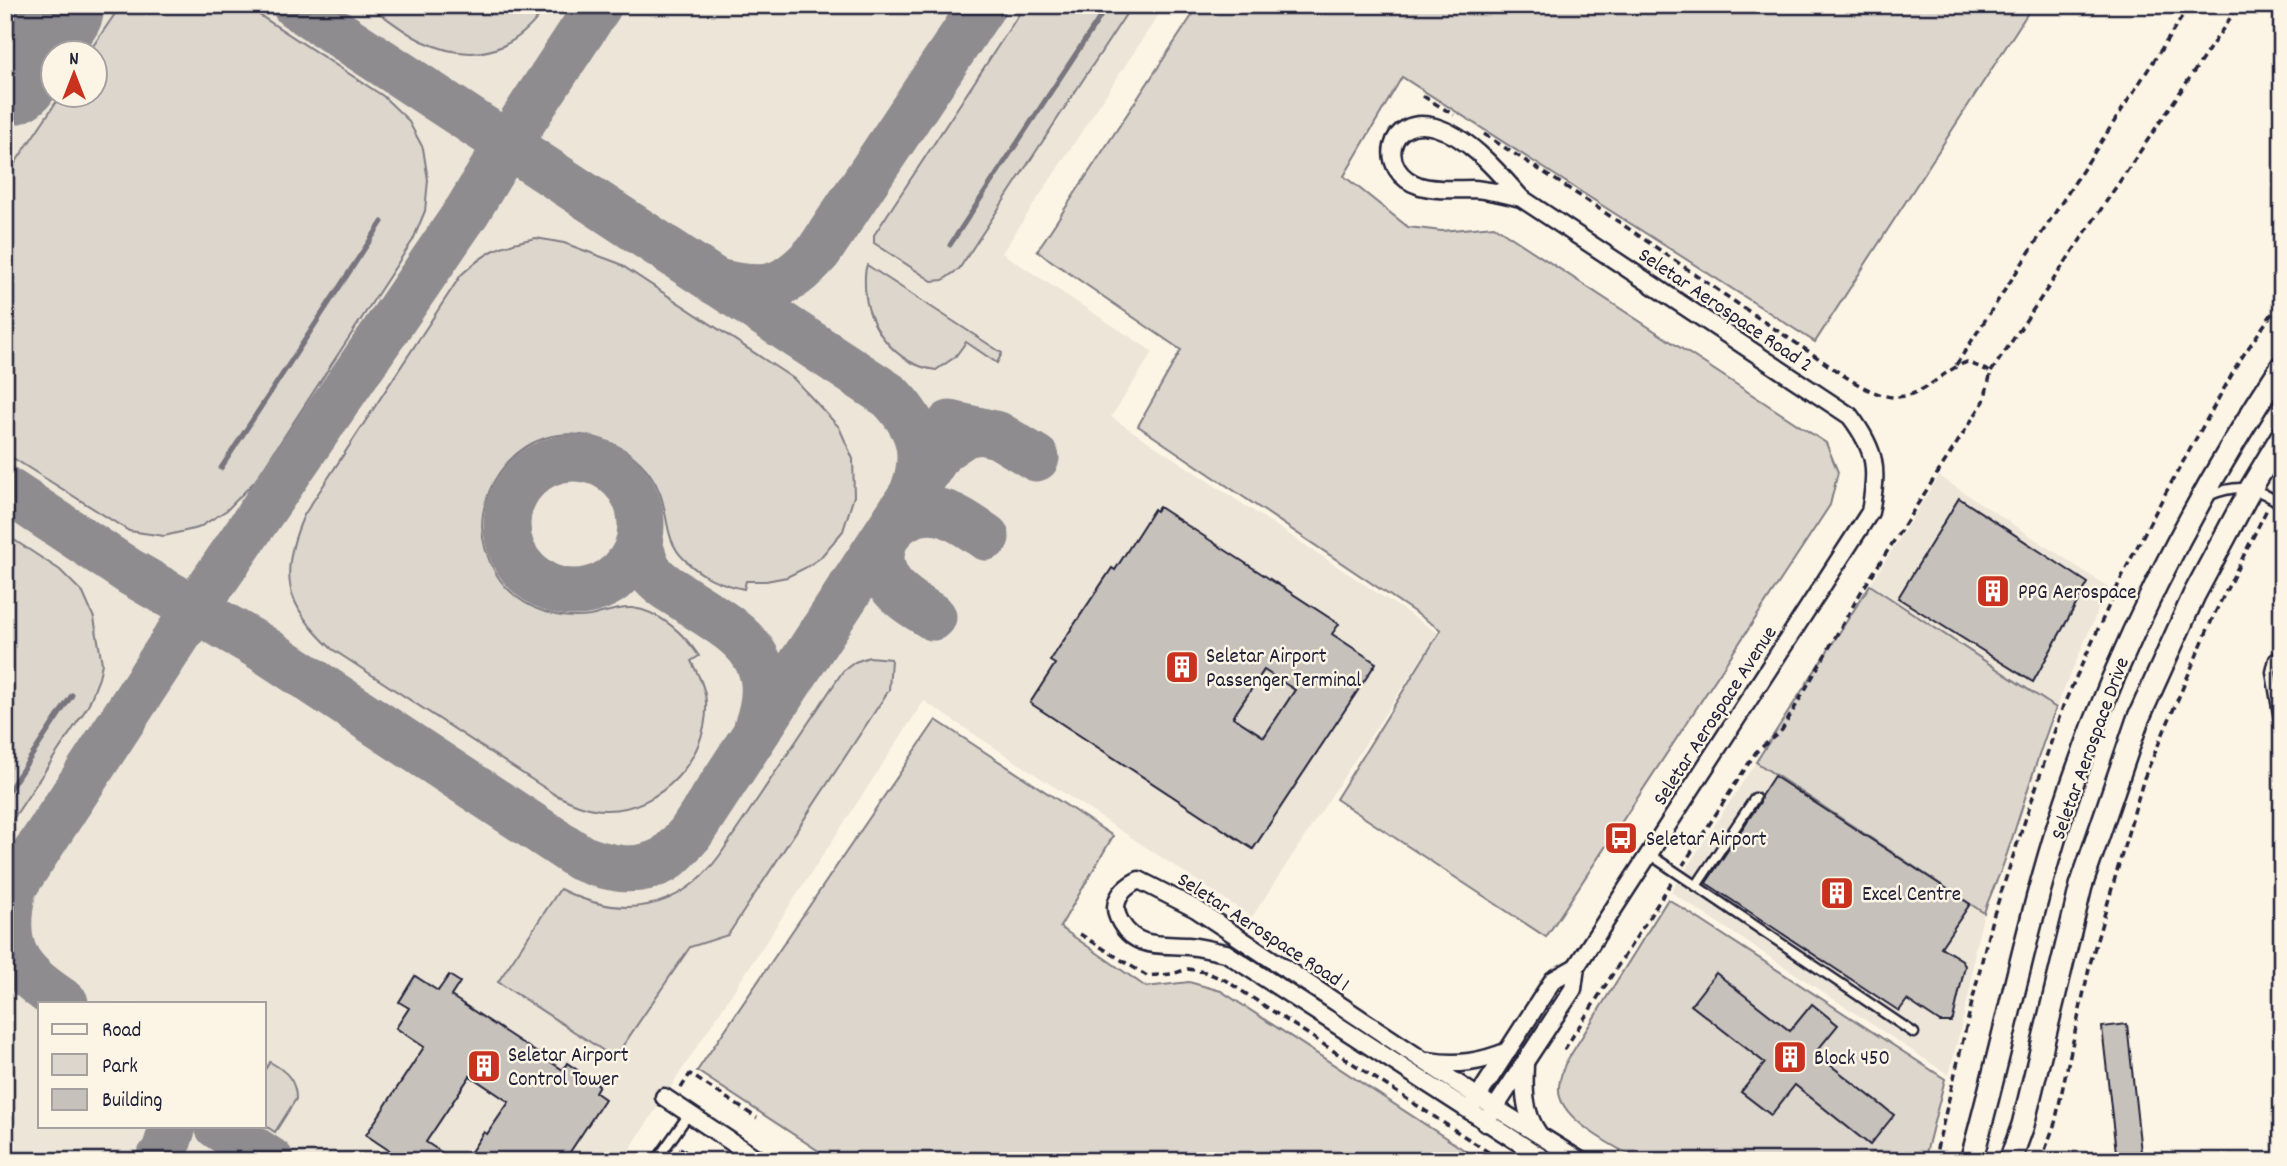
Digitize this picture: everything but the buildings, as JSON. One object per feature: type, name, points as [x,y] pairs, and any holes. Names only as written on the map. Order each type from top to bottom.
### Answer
[{"type":"street","name":"Seletar Aerospace Road 2","points":[[1521,198],[1493,191],[1447,190],[1419,186],[1398,174],[1392,160],[1393,142],[1401,131],[1417,125],[1436,128],[1468,146],[1490,164],[1521,198],[1850,416],[1863,434],[1872,454],[1876,480]]},
{"type":"street","name":"Seletar Aerospace Drive","points":[[1971,1161],[2035,905],[2062,816],[2125,651],[2236,435],[2282,366]]},
{"type":"street","name":"Seletar Aerospace Drive","points":[[2011,1161],[2023,1125],[2081,886],[2138,719],[2194,596],[2250,488],[2282,436]]},
{"type":"street","name":"Seletar Aerospace Avenue","points":[[1485,1123],[1573,989],[1576,967],[1870,512],[1876,480]]},
{"type":"street","name":"Seletar Aerospace Road 1","points":[[1547,1161],[1226,953],[1190,946],[1163,946],[1137,941],[1124,929],[1118,918],[1116,907],[1120,895],[1130,884],[1139,880],[1196,909],[1478,1097],[1581,1161]]},
{"type":"street","name":"Seletar Aerospace Avenue","points":[[1468,1111],[1553,979],[1576,967]]},
{"type":"street","points":[[1300,1000],[1310,985]]},
{"type":"street","points":[[1426,1061],[1467,1064],[1508,1051]]},
{"type":"street","points":[[1525,1062],[1525,1105],[1529,1120],[1539,1135]]},
{"type":"street","points":[[668,1099],[760,1161]]},
{"type":"lane","points":[[2201,499],[2228,488],[2250,488],[2282,505]]},
{"type":"lane","points":[[2282,653],[2274,659],[2271,672],[2282,738]]},
{"type":"lane","points":[[1696,886],[1755,798]]},
{"type":"lane","points":[[1649,854],[1914,1033]]},
{"type":"lane","points":[[656,1161],[690,1114]]},
{"type":"path","points":[[1481,133],[1574,192],[1738,305],[1867,389],[1894,398],[1913,395],[1937,382],[1955,366],[2190,5]]},
{"type":"path","points":[[1564,1050],[1756,752],[1782,730],[1861,592],[1984,401],[1991,372],[2239,5]]},
{"type":"path","points":[[1423,96],[1458,118]]},
{"type":"path","points":[[1955,366],[1967,362],[1991,372]]},
{"type":"path","points":[[2041,1161],[2055,1123],[2091,964],[2144,778],[2214,615],[2273,498]]},
{"type":"path","points":[[1080,934],[1147,976],[1188,970],[1205,972],[1225,980],[1502,1161]]},
{"type":"path","points":[[668,1099],[690,1074],[757,1118]]},
{"type":"path","points":[[670,1140],[699,1161]]},
{"type":"shaded area","points":[[5,5],[1165,5],[1002,253],[1153,352],[1111,417],[1438,633],[1252,917],[924,701],[622,1161],[5,1161]]},
{"type":"shaded area","name":"PPG Aerospace","points":[[1939,476],[2108,587],[2056,708],[1870,585]]},
{"type":"shaded area","name":"Excel Centre","points":[[1756,762],[1984,913],[1975,949],[1970,989],[1949,1075],[1671,892]]},
{"type":"green space","points":[[121,5],[244,5],[383,96],[408,120],[423,148],[428,180],[425,211],[413,240],[255,481],[227,510],[198,528],[164,536],[129,531],[5,453],[5,178],[52,108],[108,108],[108,38],[99,38]]},
{"type":"green space","points":[[368,5],[547,5],[522,34],[492,50],[476,53],[441,48],[422,41]]},
{"type":"green space","points":[[1025,5],[1132,5],[959,269],[943,280],[932,281],[874,243],[874,235]]},
{"type":"green space","points":[[1199,5],[2033,5],[1815,342],[1402,77],[1344,176],[1408,227],[1442,231],[1494,226],[1826,443],[1838,472],[1830,505],[1546,937],[1336,799],[1441,630],[1138,426],[1181,350],[1037,251]]},
{"type":"green space","points":[[536,238],[564,243],[618,263],[794,379],[839,427],[853,459],[854,496],[843,531],[820,558],[805,568],[787,577],[746,581],[744,589],[712,579],[697,571],[684,559],[673,544],[662,500],[651,476],[627,452],[612,443],[579,435],[545,438],[525,448],[501,471],[486,501],[482,520],[483,538],[495,572],[513,594],[536,609],[562,616],[590,616],[626,608],[642,610],[670,625],[699,656],[691,661],[703,686],[706,702],[705,722],[690,761],[678,777],[662,791],[626,808],[592,809],[554,794],[332,649],[304,618],[291,588],[291,555],[304,515],[461,275],[495,250]]},
{"type":"green space","points":[[867,265],[1002,353],[997,363],[966,342],[955,357],[936,370],[922,367],[896,352],[877,329],[871,316],[865,287]]},
{"type":"green space","points":[[5,534],[60,570],[83,593],[94,618],[102,663],[88,706],[5,831]]},
{"type":"green space","points":[[1870,585],[2056,708],[1984,913],[1756,762]]},
{"type":"green space","points":[[869,657],[891,659],[889,690],[728,935],[690,947],[622,1047],[616,1052],[607,1053],[498,982],[560,889],[605,905],[648,905],[686,889],[704,874],[720,855],[843,671],[855,662]]},
{"type":"green space","points":[[1264,670],[1295,690],[1264,737],[1233,717]]},
{"type":"green space","points":[[936,720],[1113,836],[1060,927],[1146,987],[1189,982],[1221,991],[1481,1161],[834,1161],[697,1071]]},
{"type":"green space","points":[[1668,899],[1945,1079],[1924,1161],[1644,1161],[1596,1135],[1573,1117],[1559,1093],[1565,1064]]},
{"type":"green space","points":[[270,1062],[281,1069],[289,1077],[296,1092],[296,1099],[275,1132],[266,1126],[266,1068]]},
{"type":"waterway","points":[[950,245],[1108,5]]},
{"type":"waterway","points":[[221,468],[382,222]]},
{"type":"waterway","points":[[5,796],[72,695]]},
{"type":"taxiway","points":[[295,5],[890,396],[908,418],[918,440],[920,464],[913,492]]},
{"type":"taxiway","points":[[5,900],[195,609],[468,210],[507,145],[599,5]]},
{"type":"taxiway","points":[[716,282],[749,288],[774,286],[807,264],[819,251],[983,5]]},
{"type":"taxiway","points":[[950,424],[998,435],[1036,458]]},
{"type":"taxiway","points":[[5,489],[130,572],[259,646],[581,858],[601,865],[631,869],[662,861],[690,834],[941,450],[965,434],[981,431]]},
{"type":"taxiway","points":[[574,458],[600,463],[621,478],[636,499],[641,525],[636,551],[621,572],[600,587],[574,592],[548,587],[527,572],[512,551],[507,525],[512,499],[527,478],[548,463],[574,458]]},
{"type":"taxiway","points":[[933,617],[900,595],[891,585],[881,557],[889,532],[910,515],[939,512],[958,519],[986,537]]},
{"type":"taxiway","points":[[639,543],[647,566],[658,580],[720,622],[749,647],[759,663],[764,680],[763,702],[757,727]]},
{"type":"taxiway","points":[[13,889],[9,928],[15,956],[34,980],[64,1002]]},
{"type":"taxiway","points":[[158,1161],[165,1151],[172,1128]]},
{"type":"taxiway","points":[[221,1128],[271,1161]]},
{"type":"runway","points":[[5,67],[46,5]]},
{"type":"place","name":"PPG Aerospace","points":[[1993,591]]},
{"type":"place","name":"Seletar Airport Passenger Terminal","points":[[1182,667]]},
{"type":"place","name":"Seletar Airport","points":[[1621,838]]},
{"type":"place","name":"Excel Centre","points":[[1837,893]]},
{"type":"place","name":"Block 450","points":[[1790,1057]]},
{"type":"place","name":"Seletar Airport Control Tower","points":[[484,1066]]}]
